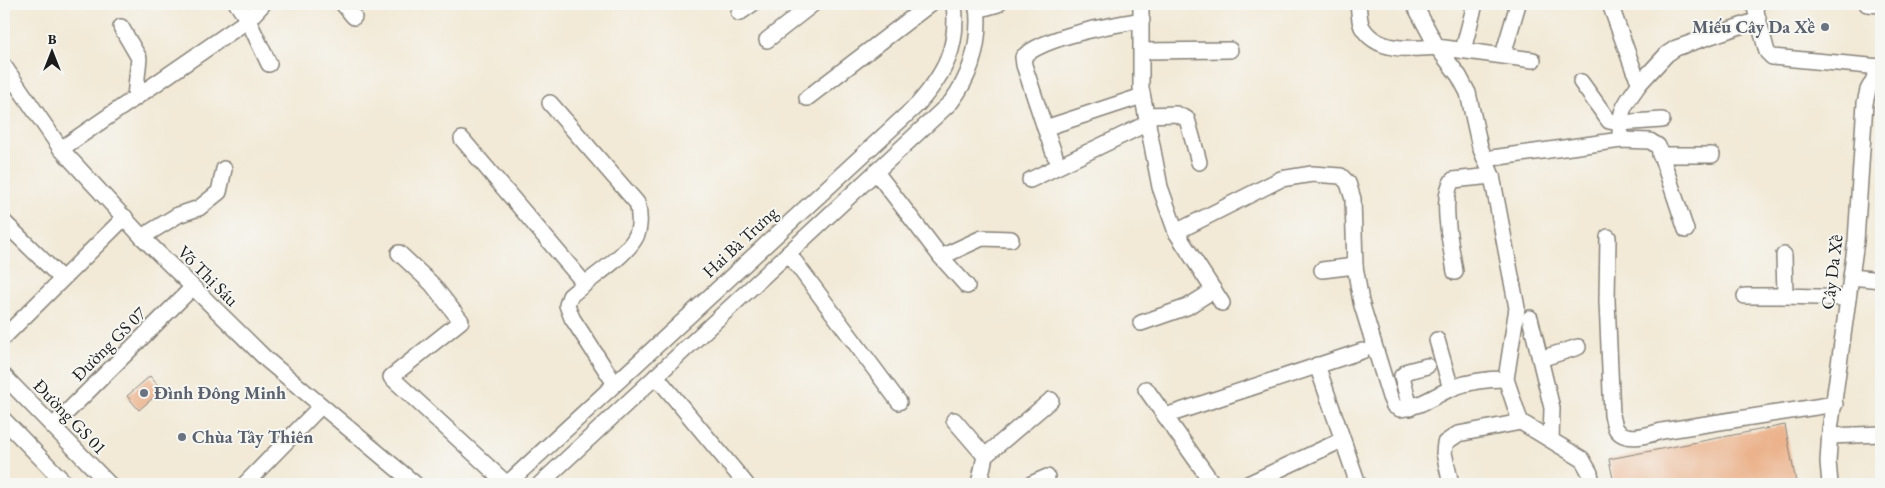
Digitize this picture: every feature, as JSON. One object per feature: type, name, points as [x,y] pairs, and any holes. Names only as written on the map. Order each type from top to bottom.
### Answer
[{"type":"street","points":[[237,4],[248,20],[269,64]]},
{"type":"street","points":[[62,149],[135,96],[248,20],[263,4]]},
{"type":"street","points":[[343,4],[354,17]]},
{"type":"street","points":[[739,13],[752,4]]},
{"type":"street","points":[[767,40],[813,4]]},
{"type":"street","points":[[807,98],[930,4]]},
{"type":"street","name":"Hai Bà Trưng","points":[[507,484],[924,96],[937,82],[949,58],[954,41],[954,4]]},
{"type":"street","points":[[540,484],[939,114],[964,86],[972,66],[976,46],[977,7],[998,4]]},
{"type":"street","points":[[1141,4],[1142,96],[1160,187],[1176,232],[1218,296],[1141,323]]},
{"type":"street","points":[[1358,4],[1362,26],[1384,45],[1404,49],[1437,47],[1503,54],[1533,60]]},
{"type":"street","points":[[1414,4],[1437,47],[1459,76],[1468,93],[1485,159],[1492,176],[1517,308],[1506,379],[1521,422],[1582,459],[1590,473],[1592,484]]},
{"type":"street","points":[[1463,50],[1475,4]]},
{"type":"street","points":[[1503,54],[1518,4]]},
{"type":"street","points":[[1610,4],[1640,83]]},
{"type":"street","points":[[1754,4],[1767,52],[1772,56],[1881,66]]},
{"type":"street","points":[[1867,4],[1881,6]]},
{"type":"street","points":[[1055,156],[1024,65],[1023,57],[1030,50],[1045,43],[1113,25],[1142,20]]},
{"type":"street","points":[[1621,140],[1619,123],[1623,106],[1640,83],[1667,54],[1676,48],[1758,20]]},
{"type":"street","points":[[121,27],[139,58],[135,96]]},
{"type":"street","points":[[1142,51],[1230,50]]},
{"type":"street","name":"Võ Thị Sáu","points":[[4,66],[62,149],[142,237],[192,288],[267,360],[320,407],[415,484]]},
{"type":"street","name":"Cây Da Xề","points":[[1830,484],[1828,462],[1830,436],[1856,241],[1865,103],[1868,90],[1881,66]]},
{"type":"street","points":[[1581,82],[1607,119],[1619,123],[1662,120]]},
{"type":"street","points":[[1045,128],[1142,96]]},
{"type":"street","points":[[550,103],[637,203],[639,226],[635,239],[623,252],[570,296],[567,305],[572,318],[614,384]]},
{"type":"street","points":[[1030,180],[1147,119],[1176,114],[1187,118],[1200,162]]},
{"type":"street","points":[[462,139],[584,284]]},
{"type":"street","points":[[1485,159],[1621,140],[1650,141],[1658,146],[1686,230]]},
{"type":"street","points":[[1660,155],[1712,155]]},
{"type":"street","points":[[142,237],[178,214],[199,208],[219,192],[224,169]]},
{"type":"street","points":[[876,172],[967,286]]},
{"type":"street","points":[[1176,232],[1280,179],[1312,174],[1341,176],[1348,183],[1353,199],[1355,266],[1361,302],[1394,406],[1400,410],[1410,408],[1434,399],[1451,389],[1478,380],[1506,379]]},
{"type":"street","points":[[1455,272],[1449,228],[1448,186],[1453,180],[1492,176]]},
{"type":"street","points":[[4,337],[125,217]]},
{"type":"street","points":[[4,222],[62,279]]},
{"type":"street","points":[[1608,237],[1607,301],[1611,406],[1617,430],[1625,436],[1640,436],[1835,404]]},
{"type":"street","points":[[942,257],[982,238],[1011,238]]},
{"type":"street","points":[[399,253],[432,284],[461,321],[391,377],[507,484]]},
{"type":"street","points":[[789,254],[899,402]]},
{"type":"street","points":[[1784,255],[1785,296]]},
{"type":"street","points":[[1322,270],[1355,266]]},
{"type":"street","points":[[1850,277],[1881,280]]},
{"type":"street","name":"Đường GS 07","points":[[53,426],[192,288]]},
{"type":"street","points":[[1744,296],[1848,298]]},
{"type":"street","points":[[1530,318],[1552,408],[1551,440]]},
{"type":"street","points":[[1437,340],[1451,389]]},
{"type":"street","points":[[1540,358],[1578,347]]},
{"type":"street","points":[[1164,416],[1362,351]]},
{"type":"street","points":[[1317,365],[1358,484]]},
{"type":"street","points":[[1410,408],[1402,376],[1408,371],[1427,366]]},
{"type":"street","name":"Đường GS 01","points":[[4,376],[109,484]]},
{"type":"street","points":[[656,376],[746,484]]},
{"type":"street","points":[[1146,389],[1213,484]]},
{"type":"street","points":[[979,484],[985,456],[1051,400]]},
{"type":"street","points":[[253,481],[320,407]]},
{"type":"street","points":[[4,420],[66,484]]},
{"type":"street","points":[[954,420],[985,456]]},
{"type":"street","points":[[1451,484],[1444,454],[1445,443],[1450,438],[1458,434],[1521,422]]},
{"type":"street","points":[[1830,436],[1881,434]]},
{"type":"street","points":[[1248,484],[1342,440]]},
{"type":"street","points":[[1031,484],[1047,477]]},
{"type":"building","name":"Đình Đông Minh","points":[[150,376],[162,390],[139,410],[127,396]]},
{"type":"building","points":[[1785,425],[1796,482],[1783,484],[1614,484],[1609,459]]},
{"type":"place","name":"Miếu Cây Da Xề","points":[[1825,27]]},
{"type":"place","name":"Đình Đông Minh","points":[[144,393]]},
{"type":"place","name":"Chùa Tây Thiên","points":[[182,437]]}]
